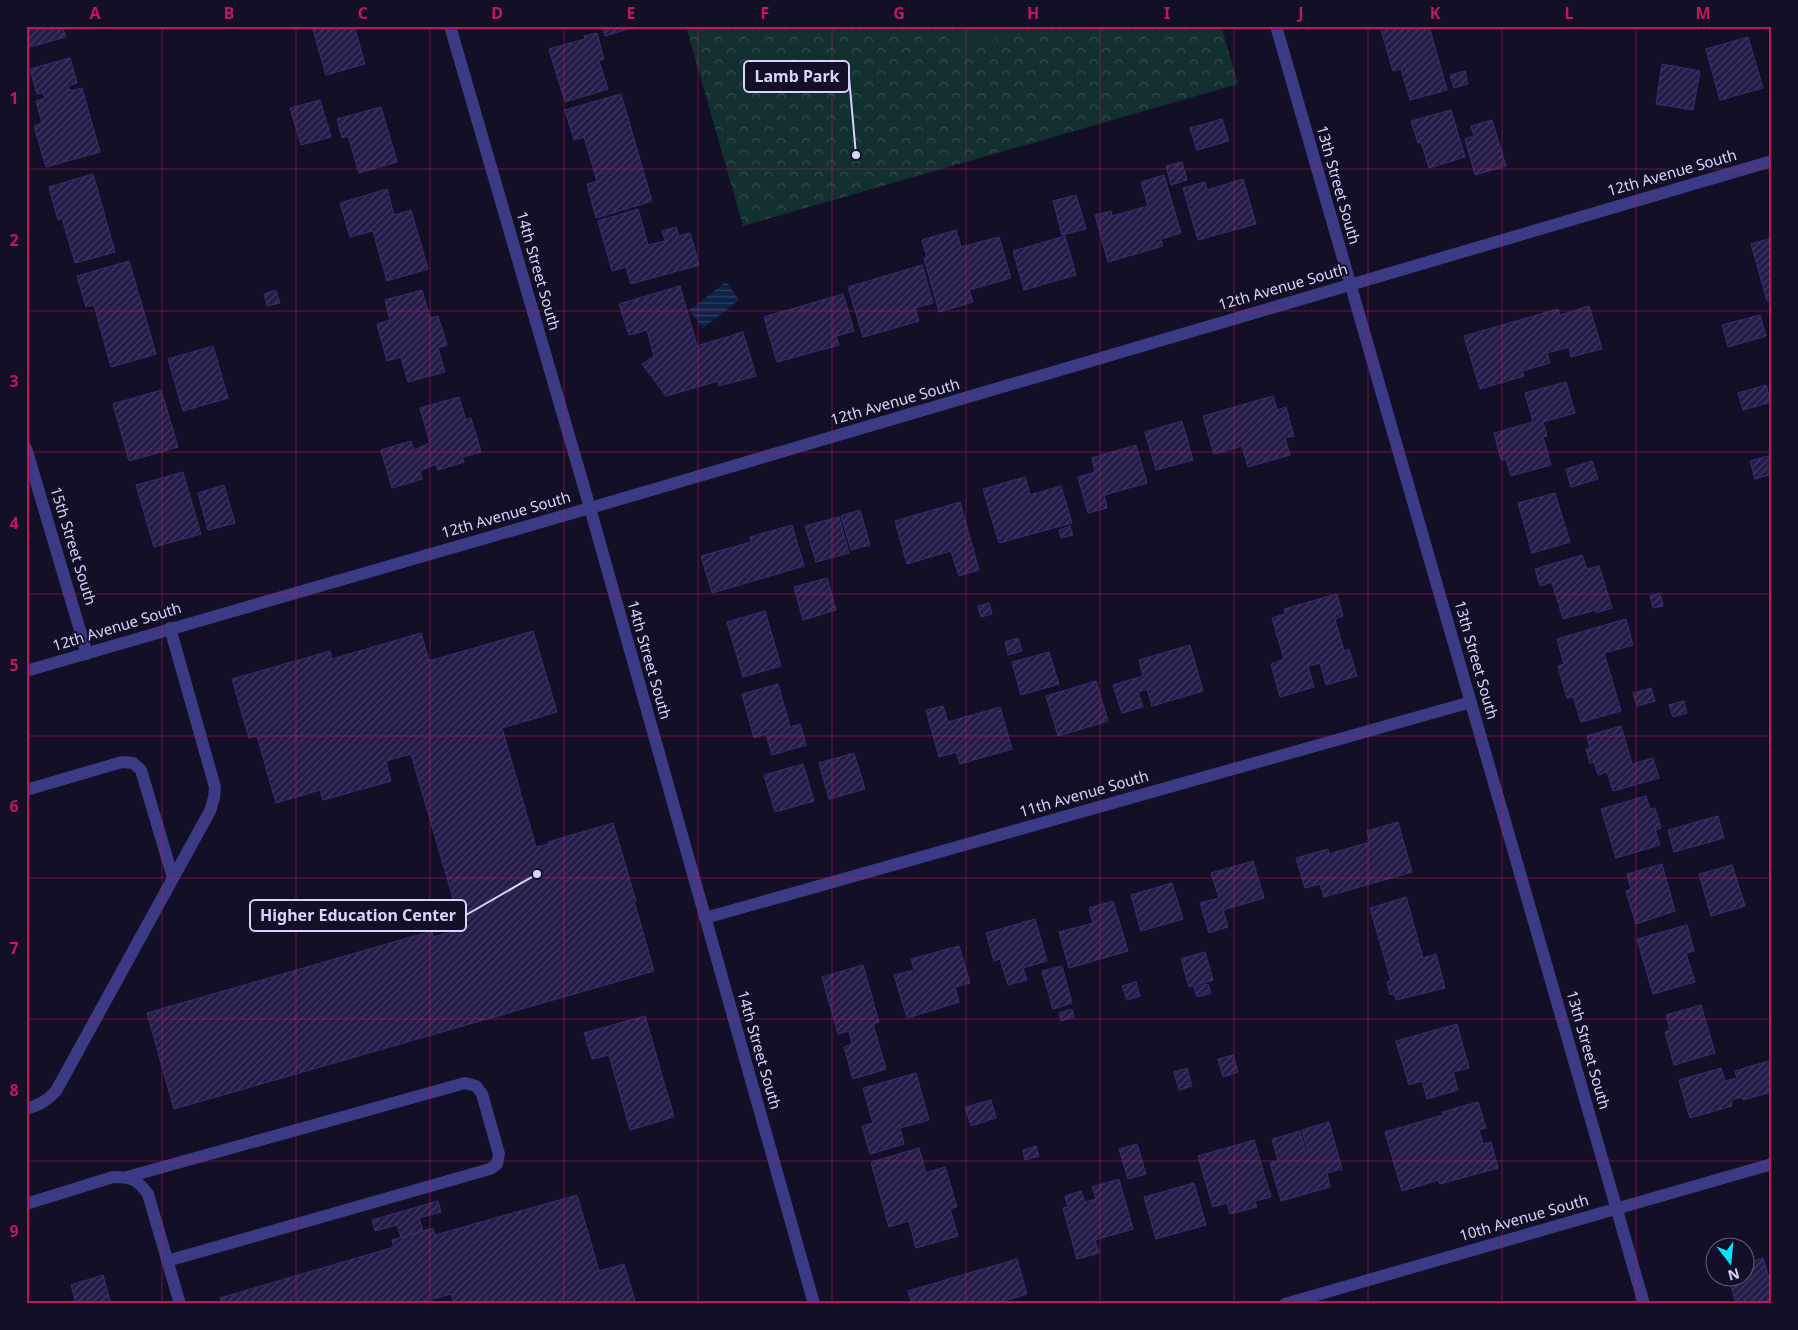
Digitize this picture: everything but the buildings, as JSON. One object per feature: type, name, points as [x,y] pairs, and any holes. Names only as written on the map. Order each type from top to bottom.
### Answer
[{"type":"street","name":"14th Street South","points":[[450,26],[590,508],[814,1304]]},
{"type":"street","name":"13th Street South","points":[[1276,26],[1644,1304]]},
{"type":"street","name":"12th Avenue South","points":[[26,671],[590,508],[1772,161]]},
{"type":"street","name":"15th Street South","points":[[26,448],[87,654]]},
{"type":"street","points":[[26,1109],[40,1105],[48,1100],[56,1091],[210,811],[214,798],[215,787],[170,628]]},
{"type":"street","name":"11th Avenue South","points":[[704,918],[1471,702]]},
{"type":"street","points":[[26,790],[122,762],[133,763],[141,770],[173,878]]},
{"type":"street","points":[[26,1204],[113,1177],[127,1177],[465,1084],[476,1086],[482,1094],[499,1154],[497,1164],[490,1169],[167,1261]]},
{"type":"street","name":"10th Avenue South","points":[[1285,1304],[1772,1164]]},
{"type":"street","points":[[127,1177],[140,1182],[148,1194],[180,1304]]},
{"type":"green space","points":[[686,26],[1221,26],[1238,84],[743,226]]},
{"type":"green space","points":[[957,26],[992,26],[996,40],[964,50]]},
{"type":"water","points":[[726,282],[739,300],[703,328],[689,310]]},
{"type":"place","name":"Lamb Park","points":[[856,155]]},
{"type":"place","name":"Higher Education Center","points":[[537,874]]}]
